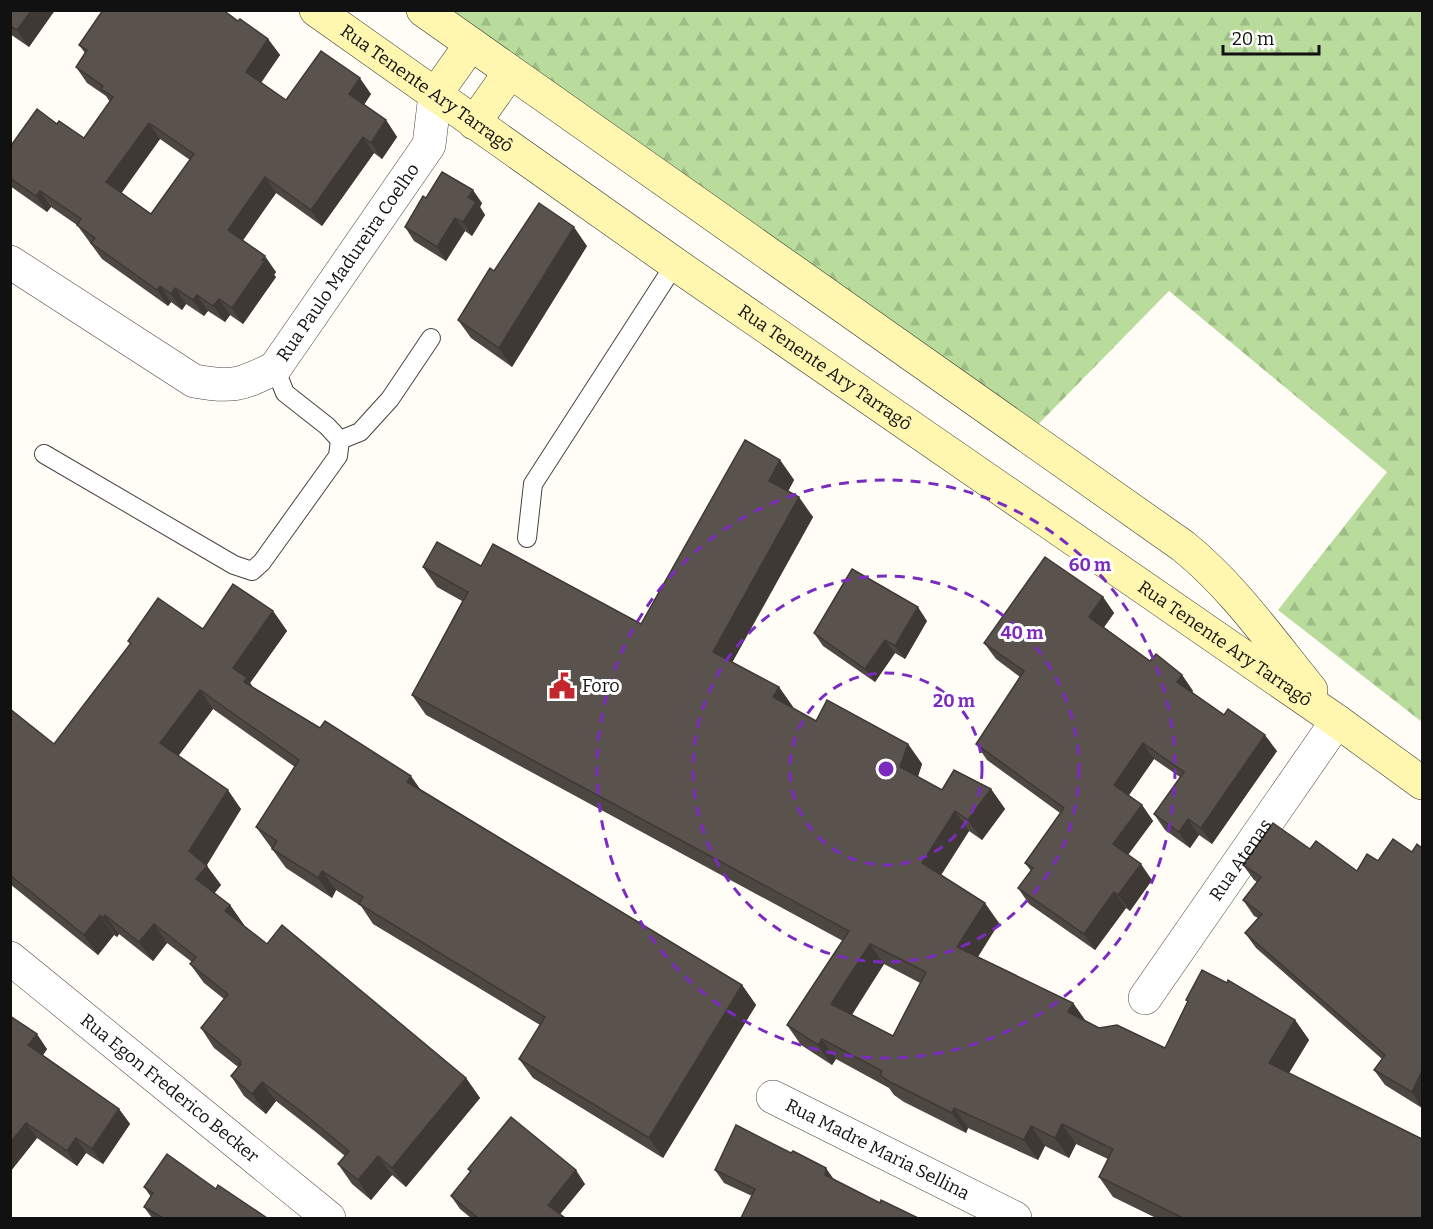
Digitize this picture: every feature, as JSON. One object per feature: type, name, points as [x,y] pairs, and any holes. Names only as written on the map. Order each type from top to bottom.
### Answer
[{"type":"main road","name":"Rua Tenente Ary Tarragô","points":[[316,10],[675,264],[1337,721],[1422,783]]},
{"type":"main road","name":"Rua Tenente Ary Tarragô","points":[[423,10],[1191,553],[1221,580],[1337,721]]},
{"type":"main road","points":[[435,95],[471,44]]},
{"type":"main road","points":[[474,123],[510,72]]},
{"type":"main road","points":[[1158,597],[1173,598],[1184,592],[1193,579],[1195,566],[1191,553]]},
{"type":"street","name":"Rua Paulo Madureira Coelho","points":[[10,262],[194,381],[222,386],[249,381],[275,368],[429,144],[435,95]]},
{"type":"street","name":"Rua Paulo Madureira Coelho","points":[[429,144],[474,123]]},
{"type":"street","name":"Rua Atenas","points":[[1145,998],[1337,721]]},
{"type":"street","name":"Rua Egon Frederico Becker","points":[[10,958],[329,1218]]},
{"type":"street","name":"Rua Madre Maria Sellina","points":[[773,1096],[1015,1218]]},
{"type":"lane","points":[[526,538],[533,484],[675,264]]},
{"type":"lane","points":[[340,440],[360,432],[390,399],[430,338]]},
{"type":"lane","points":[[275,368],[285,393],[327,426],[340,440]]},
{"type":"lane","points":[[44,454],[234,565],[252,571],[262,562],[338,456],[340,440]]},
{"type":"green space","points":[[404,11],[1422,11],[1422,722],[1278,610],[1387,472],[1169,291],[1018,445]]},
{"type":"building","points":[[10,10],[32,10],[17,30],[10,26]]},
{"type":"building","points":[[103,10],[223,10],[268,39],[246,72],[286,100],[321,51],[360,78],[349,94],[386,120],[371,143],[363,137],[311,210],[265,177],[228,230],[265,256],[262,260],[265,261],[232,308],[219,299],[213,306],[197,295],[193,300],[175,288],[171,294],[160,286],[157,290],[91,243],[95,238],[77,225],[81,219],[40,191],[36,196],[10,178],[10,147],[37,109],[57,124],[59,121],[84,138],[113,97],[101,89],[103,86],[76,67],[87,50],[79,45]],"holes":[[[149,123],[194,154],[151,214],[106,182]]]},
{"type":"building","points":[[442,172],[473,190],[468,197],[476,202],[463,222],[455,218],[437,247],[405,227],[423,196],[426,198]]},
{"type":"building","points":[[539,203],[574,227],[499,348],[458,320],[490,268],[494,271]]},
{"type":"building","points":[[745,440],[780,460],[769,481],[799,497],[713,652],[779,687],[773,697],[816,721],[827,700],[908,744],[900,767],[942,790],[954,770],[991,789],[968,820],[955,811],[922,863],[985,903],[957,947],[1073,1003],[1068,1012],[1099,1028],[1117,1025],[1165,1048],[1202,970],[1227,983],[1228,980],[1295,1020],[1269,1063],[1422,1139],[1422,1218],[1180,1218],[1099,1177],[1113,1149],[1062,1124],[1055,1138],[1031,1126],[1024,1140],[954,1108],[952,1113],[890,1082],[880,1075],[882,1071],[822,1039],[818,1045],[787,1025],[849,931],[412,695],[468,592],[423,567],[437,542],[481,566],[493,544],[641,624]],"holes":[[[870,944],[926,972],[893,1036],[831,1004]]]},
{"type":"building","points":[[1045,557],[1103,597],[1089,617],[1150,661],[1156,654],[1182,675],[1177,682],[1224,715],[1228,709],[1265,735],[1201,828],[1188,819],[1179,832],[1154,814],[1184,772],[1143,743],[1114,785],[1142,805],[1113,844],[1141,864],[1118,895],[1114,892],[1084,934],[1018,888],[1033,868],[1025,863],[1064,808],[976,744],[1024,671],[984,643]]},
{"type":"building","points":[[852,569],[918,607],[895,646],[885,640],[865,669],[814,633]]},
{"type":"building","points":[[233,584],[273,611],[233,668],[247,678],[244,682],[320,728],[325,721],[411,776],[407,782],[742,985],[649,1138],[519,1059],[545,1017],[359,904],[363,897],[322,871],[318,878],[272,849],[277,841],[256,827],[299,760],[200,690],[160,743],[228,790],[189,851],[207,866],[196,879],[230,905],[225,911],[267,944],[282,925],[466,1078],[392,1168],[378,1156],[358,1180],[338,1164],[349,1151],[303,1113],[262,1082],[252,1094],[231,1076],[241,1061],[201,1028],[228,994],[190,964],[196,957],[154,924],[139,942],[105,915],[103,918],[100,915],[84,935],[10,875],[10,709],[54,744],[131,643],[128,641],[158,598],[203,629]]},
{"type":"building","points":[[1273,823],[1310,849],[1316,841],[1357,871],[1367,854],[1378,861],[1393,839],[1412,852],[1417,844],[1422,848],[1422,1071],[1412,1092],[1374,1070],[1385,1055],[1245,933],[1262,914],[1243,900],[1261,877],[1243,865]]},
{"type":"building","points":[[10,1016],[37,1034],[28,1045],[119,1109],[92,1149],[76,1138],[67,1151],[26,1123],[10,1143]]},
{"type":"building","points":[[511,1117],[576,1170],[548,1205],[565,1218],[478,1218],[451,1196],[471,1171],[468,1169]]},
{"type":"building","points":[[736,1125],[826,1168],[825,1175],[880,1203],[881,1200],[918,1218],[741,1218],[755,1189],[715,1170]]},
{"type":"building","points":[[167,1154],[216,1189],[218,1185],[267,1218],[163,1218],[144,1207],[153,1193],[144,1187]]},
{"type":"place","name":"Foro","points":[[562,686]]}]
